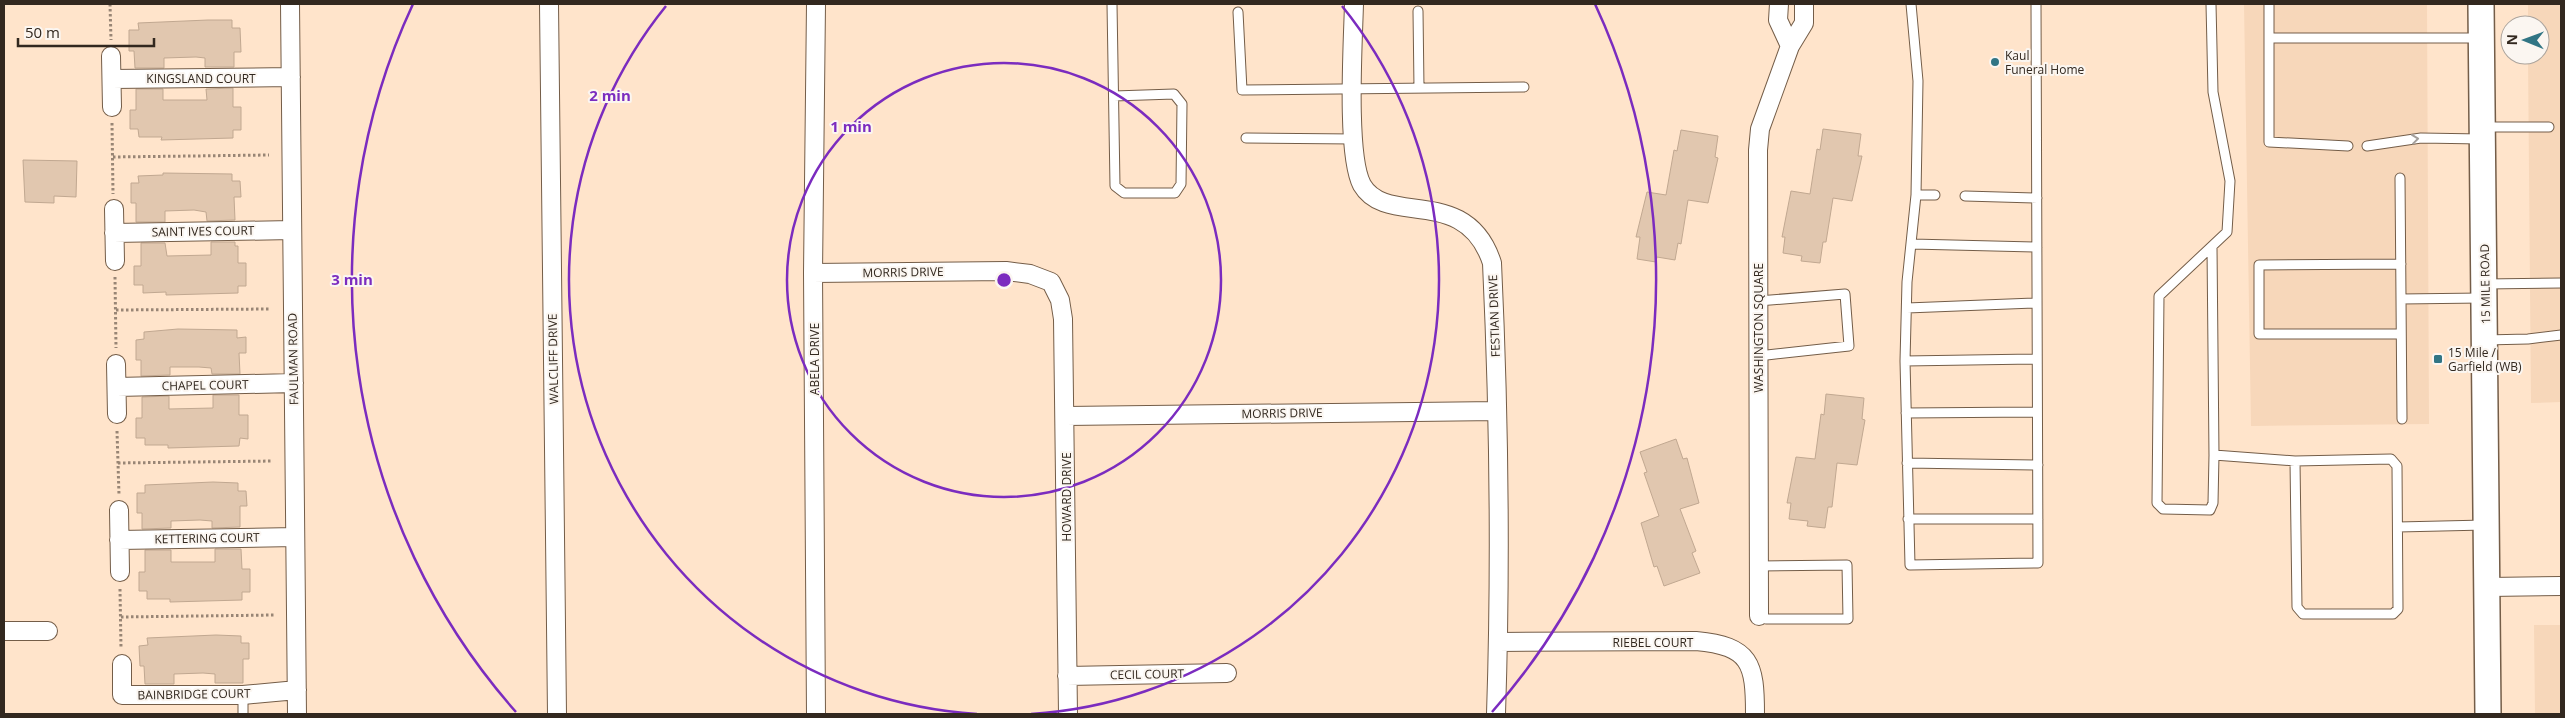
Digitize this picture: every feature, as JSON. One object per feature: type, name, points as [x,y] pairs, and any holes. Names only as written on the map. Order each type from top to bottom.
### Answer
[{"type":"main road","name":"15 MILE ROAD","points":[[2481,4],[2488,714]]},
{"type":"street","name":"FAULMAN ROAD","points":[[290,4],[297,714]]},
{"type":"street","name":"WALCLIFF DRIVE","points":[[550,4],[557,714]]},
{"type":"street","name":"ABELA DRIVE","points":[[816,4],[813,274],[816,714]]},
{"type":"street","name":"FESTIAN DRIVE","points":[[1354,4],[1353,89],[1357,173],[1369,194],[1383,202],[1448,214],[1478,234],[1487,246],[1492,264],[1498,411],[1498,642],[1496,714]]},
{"type":"street","points":[[1779,4],[1778,20],[1790,46]]},
{"type":"street","name":"WASHINGTON SQUARE","points":[[1759,616],[1758,301],[1760,130],[1790,46],[1804,23],[1804,4]]},
{"type":"street","points":[[111,56],[112,107]]},
{"type":"street","name":"KINGSLAND COURT","points":[[112,79],[291,77]]},
{"type":"street","points":[[114,210],[115,261]]},
{"type":"street","name":"SAINT IVES COURT","points":[[114,233],[292,230]]},
{"type":"street","name":"MORRIS DRIVE","points":[[813,274],[1006,271],[1030,274],[1051,282]]},
{"type":"street","name":"HOWARD DRIVE","points":[[1051,282],[1060,300],[1063,319],[1066,416],[1068,714]]},
{"type":"street","points":[[116,364],[117,414]]},
{"type":"street","name":"CHAPEL COURT","points":[[117,387],[294,383]]},
{"type":"street","name":"MORRIS DRIVE","points":[[1066,416],[1498,411]]},
{"type":"street","points":[[119,510],[120,572]]},
{"type":"street","name":"KETTERING COURT","points":[[120,540],[295,537]]},
{"type":"street","points":[[2488,587],[2561,586]]},
{"type":"street","points":[[4,631],[48,631]]},
{"type":"street","name":"RIEBEL COURT","points":[[1498,642],[1696,641],[1721,643],[1739,652],[1748,664],[1754,681],[1755,714]]},
{"type":"street","name":"BAINBRIDGE COURT","points":[[122,664],[122,695],[243,695],[296,690]]},
{"type":"street","name":"CECIL COURT","points":[[1067,676],[1227,673]]},
{"type":"lane","points":[[1112,4],[1115,186],[1124,193],[1176,193],[1181,184],[1182,104],[1174,94],[1114,96]]},
{"type":"lane","points":[[1911,4],[1918,81],[1916,194],[1905,361],[1910,564],[2038,563],[2036,4]]},
{"type":"lane","points":[[2211,4],[2213,92],[2230,181],[2226,232],[2159,296],[2157,503],[2163,509],[2210,510],[2213,503],[2212,247]]},
{"type":"lane","points":[[2269,4],[2270,142],[2348,146]]},
{"type":"lane","points":[[1238,12],[1242,90],[1524,87]]},
{"type":"lane","points":[[1418,12],[1419,88]]},
{"type":"lane","points":[[2270,38],[2482,38]]},
{"type":"lane","points":[[2367,146],[2420,138],[2549,126]]},
{"type":"lane","points":[[1246,138],[1354,139]]},
{"type":"lane","points":[[2400,178],[2402,419]]},
{"type":"lane","points":[[1916,194],[1934,196]]},
{"type":"lane","points":[[1965,196],[2037,198]]},
{"type":"lane","points":[[1912,244],[2037,247]]},
{"type":"lane","points":[[2400,264],[2259,265],[2259,334],[2401,334]]},
{"type":"lane","points":[[2401,298],[2561,283]]},
{"type":"lane","points":[[1758,301],[1845,294],[1849,346],[1758,356]]},
{"type":"lane","points":[[1907,308],[2037,303]]},
{"type":"lane","points":[[2485,340],[2528,339],[2560,335]]},
{"type":"lane","points":[[1905,361],[2037,359]]},
{"type":"lane","points":[[1906,413],[2037,412]]},
{"type":"lane","points":[[2214,455],[2295,461],[2391,459],[2397,466],[2398,527],[2398,609],[2393,614],[2303,614],[2297,606],[2295,461]]},
{"type":"lane","points":[[1907,463],[2038,465]]},
{"type":"lane","points":[[1908,518],[2038,518]]},
{"type":"lane","points":[[2398,527],[2487,525]]},
{"type":"lane","points":[[1759,566],[1848,565],[1848,620],[1766,619],[1759,616]]},
{"type":"lane","points":[[243,695],[243,714]]},
{"type":"path","points":[[110,4],[111,56]]},
{"type":"path","points":[[112,107],[114,210]]},
{"type":"path","points":[[113,157],[269,155]]},
{"type":"path","points":[[115,261],[116,364]]},
{"type":"path","points":[[116,310],[272,309]]},
{"type":"path","points":[[117,414],[119,510]]},
{"type":"path","points":[[118,463],[273,461]]},
{"type":"path","points":[[120,572],[122,664]]},
{"type":"path","points":[[121,617],[275,616]]},
{"type":"shaded area","points":[[2244,4],[2427,4],[2429,424],[2251,426]]},
{"type":"shaded area","points":[[2528,4],[2561,4],[2561,402],[2531,403],[2528,65],[2550,65],[2550,15],[2528,15]]},
{"type":"shaded area","points":[[2534,625],[2561,625],[2561,714],[2535,714]]},
{"type":"building","points":[[232,20],[232,28],[240,28],[241,52],[234,52],[234,67],[205,67],[205,58],[196,57],[164,58],[164,68],[135,68],[134,51],[129,51],[129,30],[139,30],[138,23]]},
{"type":"building","points":[[233,88],[233,107],[241,107],[241,130],[233,130],[233,138],[161,140],[162,137],[139,137],[138,129],[130,129],[130,110],[136,110],[136,89],[163,89],[163,100],[207,100],[206,89]]},
{"type":"building","points":[[1823,129],[1861,134],[1858,156],[1862,156],[1852,201],[1833,198],[1826,242],[1823,242],[1820,263],[1801,261],[1802,256],[1783,253],[1785,237],[1782,237],[1791,191],[1810,194],[1817,149],[1820,150]]},
{"type":"building","points":[[1681,130],[1718,136],[1715,157],[1718,158],[1708,203],[1688,200],[1681,244],[1678,243],[1675,260],[1657,257],[1656,262],[1637,259],[1640,237],[1636,237],[1647,192],[1666,195],[1674,150],[1677,151]]},
{"type":"building","points":[[23,160],[77,161],[76,197],[54,196],[54,203],[25,202]]},
{"type":"building","points":[[163,173],[232,174],[232,181],[240,181],[241,197],[234,197],[235,220],[207,221],[206,212],[194,210],[165,211],[165,222],[136,222],[136,203],[131,203],[131,183],[139,183],[138,176],[163,175]]},
{"type":"building","points":[[211,242],[235,242],[235,246],[238,246],[238,263],[246,263],[246,286],[238,286],[238,293],[166,295],[166,292],[143,293],[143,285],[134,285],[134,266],[141,266],[141,243],[165,243],[167,256],[211,255]]},
{"type":"building","points":[[178,329],[237,330],[237,338],[246,337],[246,353],[239,353],[240,374],[212,374],[211,368],[170,367],[170,375],[141,376],[141,360],[136,360],[136,340],[144,339],[144,332]]},
{"type":"building","points":[[1826,394],[1864,398],[1862,419],[1865,420],[1857,465],[1837,463],[1832,507],[1828,507],[1825,528],[1807,526],[1808,521],[1789,519],[1791,503],[1787,503],[1796,457],[1815,459],[1821,414],[1824,415]]},
{"type":"building","points":[[213,395],[239,395],[239,415],[248,415],[248,439],[240,438],[239,446],[168,448],[168,445],[145,445],[145,438],[136,438],[136,418],[142,418],[142,397],[169,396],[169,409],[213,408]]},
{"type":"building","points":[[1676,439],[1683,459],[1687,458],[1699,503],[1680,509],[1696,551],[1692,553],[1700,573],[1664,586],[1657,566],[1654,567],[1641,523],[1659,516],[1644,473],[1647,472],[1640,452]]},
{"type":"building","points":[[213,482],[238,483],[238,491],[246,491],[247,506],[240,506],[240,527],[212,528],[212,521],[200,520],[171,521],[171,528],[142,529],[142,513],[137,513],[137,493],[145,493],[145,485]]},
{"type":"building","points":[[215,549],[241,549],[242,569],[250,569],[250,592],[242,592],[242,600],[170,602],[170,599],[147,599],[147,591],[139,591],[139,572],[145,572],[145,550],[171,550],[171,562],[215,562]]},
{"type":"building","points":[[216,635],[241,636],[241,643],[249,643],[249,659],[243,659],[243,683],[215,683],[215,674],[203,673],[174,674],[174,684],[145,684],[144,666],[140,666],[139,646],[148,645],[147,638]]},
{"type":"place","name":"Kaul Funeral Home","points":[[1995,62]]},
{"type":"place","name":"15 Mile / Garfield (WB)","points":[[2438,359]]}]
